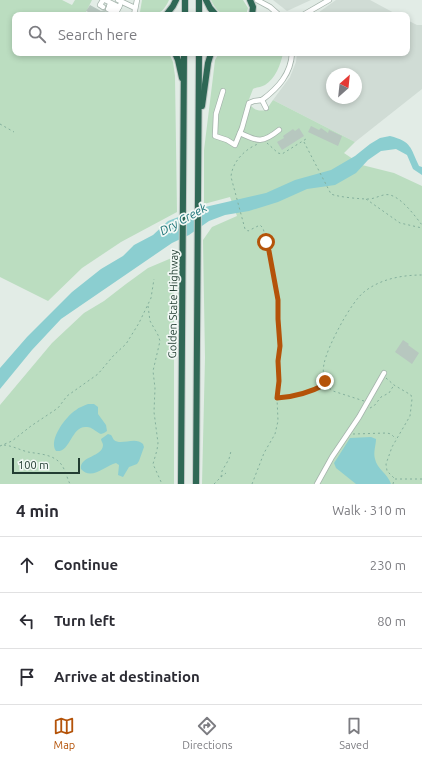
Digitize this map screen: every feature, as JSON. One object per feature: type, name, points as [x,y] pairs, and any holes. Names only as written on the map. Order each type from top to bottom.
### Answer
[{"type":"highway","points":[[168,12],[176,0]]},
{"type":"highway","points":[[185,0],[185,12]]},
{"type":"highway","points":[[199,0],[199,12]]},
{"type":"highway","points":[[206,0],[213,12]]},
{"type":"highway","points":[[250,0],[253,8],[252,12]]},
{"type":"highway","points":[[176,56],[184,92]]},
{"type":"highway","name":"Golden State Highway","points":[[181,484],[184,248],[184,56]]},
{"type":"highway","points":[[196,484],[199,56]]},
{"type":"highway","points":[[199,129],[208,63],[211,56]]},
{"type":"street","points":[[134,12],[137,0]]},
{"type":"street","points":[[257,0],[275,12]]},
{"type":"street","points":[[308,12],[329,0]]},
{"type":"street","points":[[117,11],[120,1],[135,8]]},
{"type":"street","points":[[105,4],[117,11]]},
{"type":"street","points":[[105,4],[117,11]]},
{"type":"street","points":[[223,91],[216,114],[215,136],[227,140],[235,145],[249,103],[262,100],[284,78],[290,65],[292,56]]},
{"type":"street","points":[[262,100],[266,108]]},
{"type":"street","points":[[240,133],[254,140],[261,141],[270,138],[279,130]]},
{"type":"street","points":[[317,484],[384,374]]},
{"type":"path","points":[[0,124],[14,132]]},
{"type":"path","points":[[265,143],[269,144],[276,152],[282,154],[306,139]]},
{"type":"path","points":[[304,141],[330,192],[338,196],[370,199],[386,195],[393,196],[407,207],[422,225]]},
{"type":"path","points":[[252,484],[264,453],[273,439],[276,430],[279,381],[278,361],[280,346],[278,300],[269,251],[262,226],[258,225],[250,230],[245,229],[231,177],[234,165],[248,150],[259,144]]},
{"type":"path","points":[[364,198],[400,223],[422,228]]},
{"type":"path","points":[[367,402],[338,392],[326,384],[324,369],[325,359],[343,321],[357,298],[366,290],[401,276],[422,275]]},
{"type":"path","points":[[0,446],[12,441],[58,408],[67,396],[101,372],[116,353],[126,344],[139,323],[153,292],[154,279]]},
{"type":"path","points":[[148,305],[150,321],[158,335],[160,342],[153,371],[155,388],[154,412],[158,446],[153,464],[162,484]]},
{"type":"path","points":[[384,374],[394,385],[410,395],[412,400],[410,416],[396,439],[385,466],[395,479]]},
{"type":"path","points":[[277,398],[301,395],[326,384]]},
{"type":"path","points":[[362,412],[374,406],[381,397],[388,395],[394,385]]},
{"type":"path","points":[[348,434],[387,433],[391,434],[396,439]]},
{"type":"path","points":[[4,445],[29,452],[39,453],[62,464],[70,484]]},
{"type":"path","points":[[221,478],[221,472],[229,459],[231,451]]},
{"type":"path","points":[[214,484],[226,473]]},
{"type":"path","points":[[395,479],[422,479]]},
{"type":"path","points":[[393,484],[395,479]]},
{"type":"shaded area","points":[[273,0],[311,0],[287,11]]},
{"type":"shaded area","points":[[336,0],[370,0],[392,12],[319,12]]},
{"type":"shaded area","points":[[410,22],[417,25],[422,25],[422,89],[355,142],[273,100],[290,77],[297,56],[410,56]]},
{"type":"green space","points":[[0,0],[62,0],[72,5],[75,0],[92,0],[86,12],[12,12],[12,56],[170,56],[173,62],[175,76],[177,212],[121,242],[82,268],[48,301],[0,277]]},
{"type":"green space","points":[[142,0],[169,0],[164,9],[160,12],[140,12]]},
{"type":"green space","points":[[211,0],[243,0],[248,8],[247,12],[220,12]]},
{"type":"green space","points":[[217,56],[282,56],[281,62],[272,79],[264,86],[253,89],[248,102],[252,106],[263,111],[266,110],[273,100],[355,142],[344,153],[362,165],[394,173],[422,186],[422,484],[202,484],[205,358],[203,240],[212,227],[237,216],[230,197],[204,204],[204,150],[215,60]]},
{"type":"green space","points":[[174,257],[174,484],[0,484],[0,405],[52,343],[84,313],[104,301],[148,268]]},
{"type":"water","name":"Dry Creek","points":[[390,136],[403,141],[409,146],[419,166],[422,167],[422,175],[413,169],[407,155],[396,149],[381,151],[368,160],[356,173],[335,185],[307,189],[278,202],[249,211],[225,215],[209,221],[189,235],[172,243],[61,319],[32,350],[0,389],[0,368],[27,337],[72,292],[101,269],[123,256],[134,245],[153,235],[168,221],[205,207],[266,193],[295,180],[331,170],[355,156],[380,138]]},
{"type":"water","points":[[88,404],[94,404],[98,407],[98,414],[106,425],[107,431],[101,434],[89,427],[82,428],[74,434],[65,448],[56,451],[54,441],[63,423],[77,409]]},
{"type":"water","points":[[108,434],[111,435],[117,442],[136,441],[143,444],[144,447],[139,461],[137,464],[129,467],[123,477],[118,475],[119,465],[116,463],[98,472],[89,474],[81,469],[81,465],[84,461],[102,449],[103,445],[101,439]]},
{"type":"water","points":[[371,437],[376,439],[374,454],[376,463],[388,477],[391,484],[356,484],[336,468],[334,463],[350,438]]},
{"type":"building","points":[[90,5],[101,11],[105,10],[106,12],[88,12],[86,11]]},
{"type":"building","points":[[311,126],[319,130],[321,128],[328,133],[329,130],[342,136],[338,146],[308,132]]},
{"type":"building","points":[[299,128],[304,136],[282,150],[277,142],[284,138],[283,136],[293,129],[295,131]]},
{"type":"building","points":[[403,340],[419,353],[412,364],[395,352]]},
{"type":"route","points":[[266,242],[278,300],[280,346],[277,398],[305,393],[326,384],[325,381]]}]
